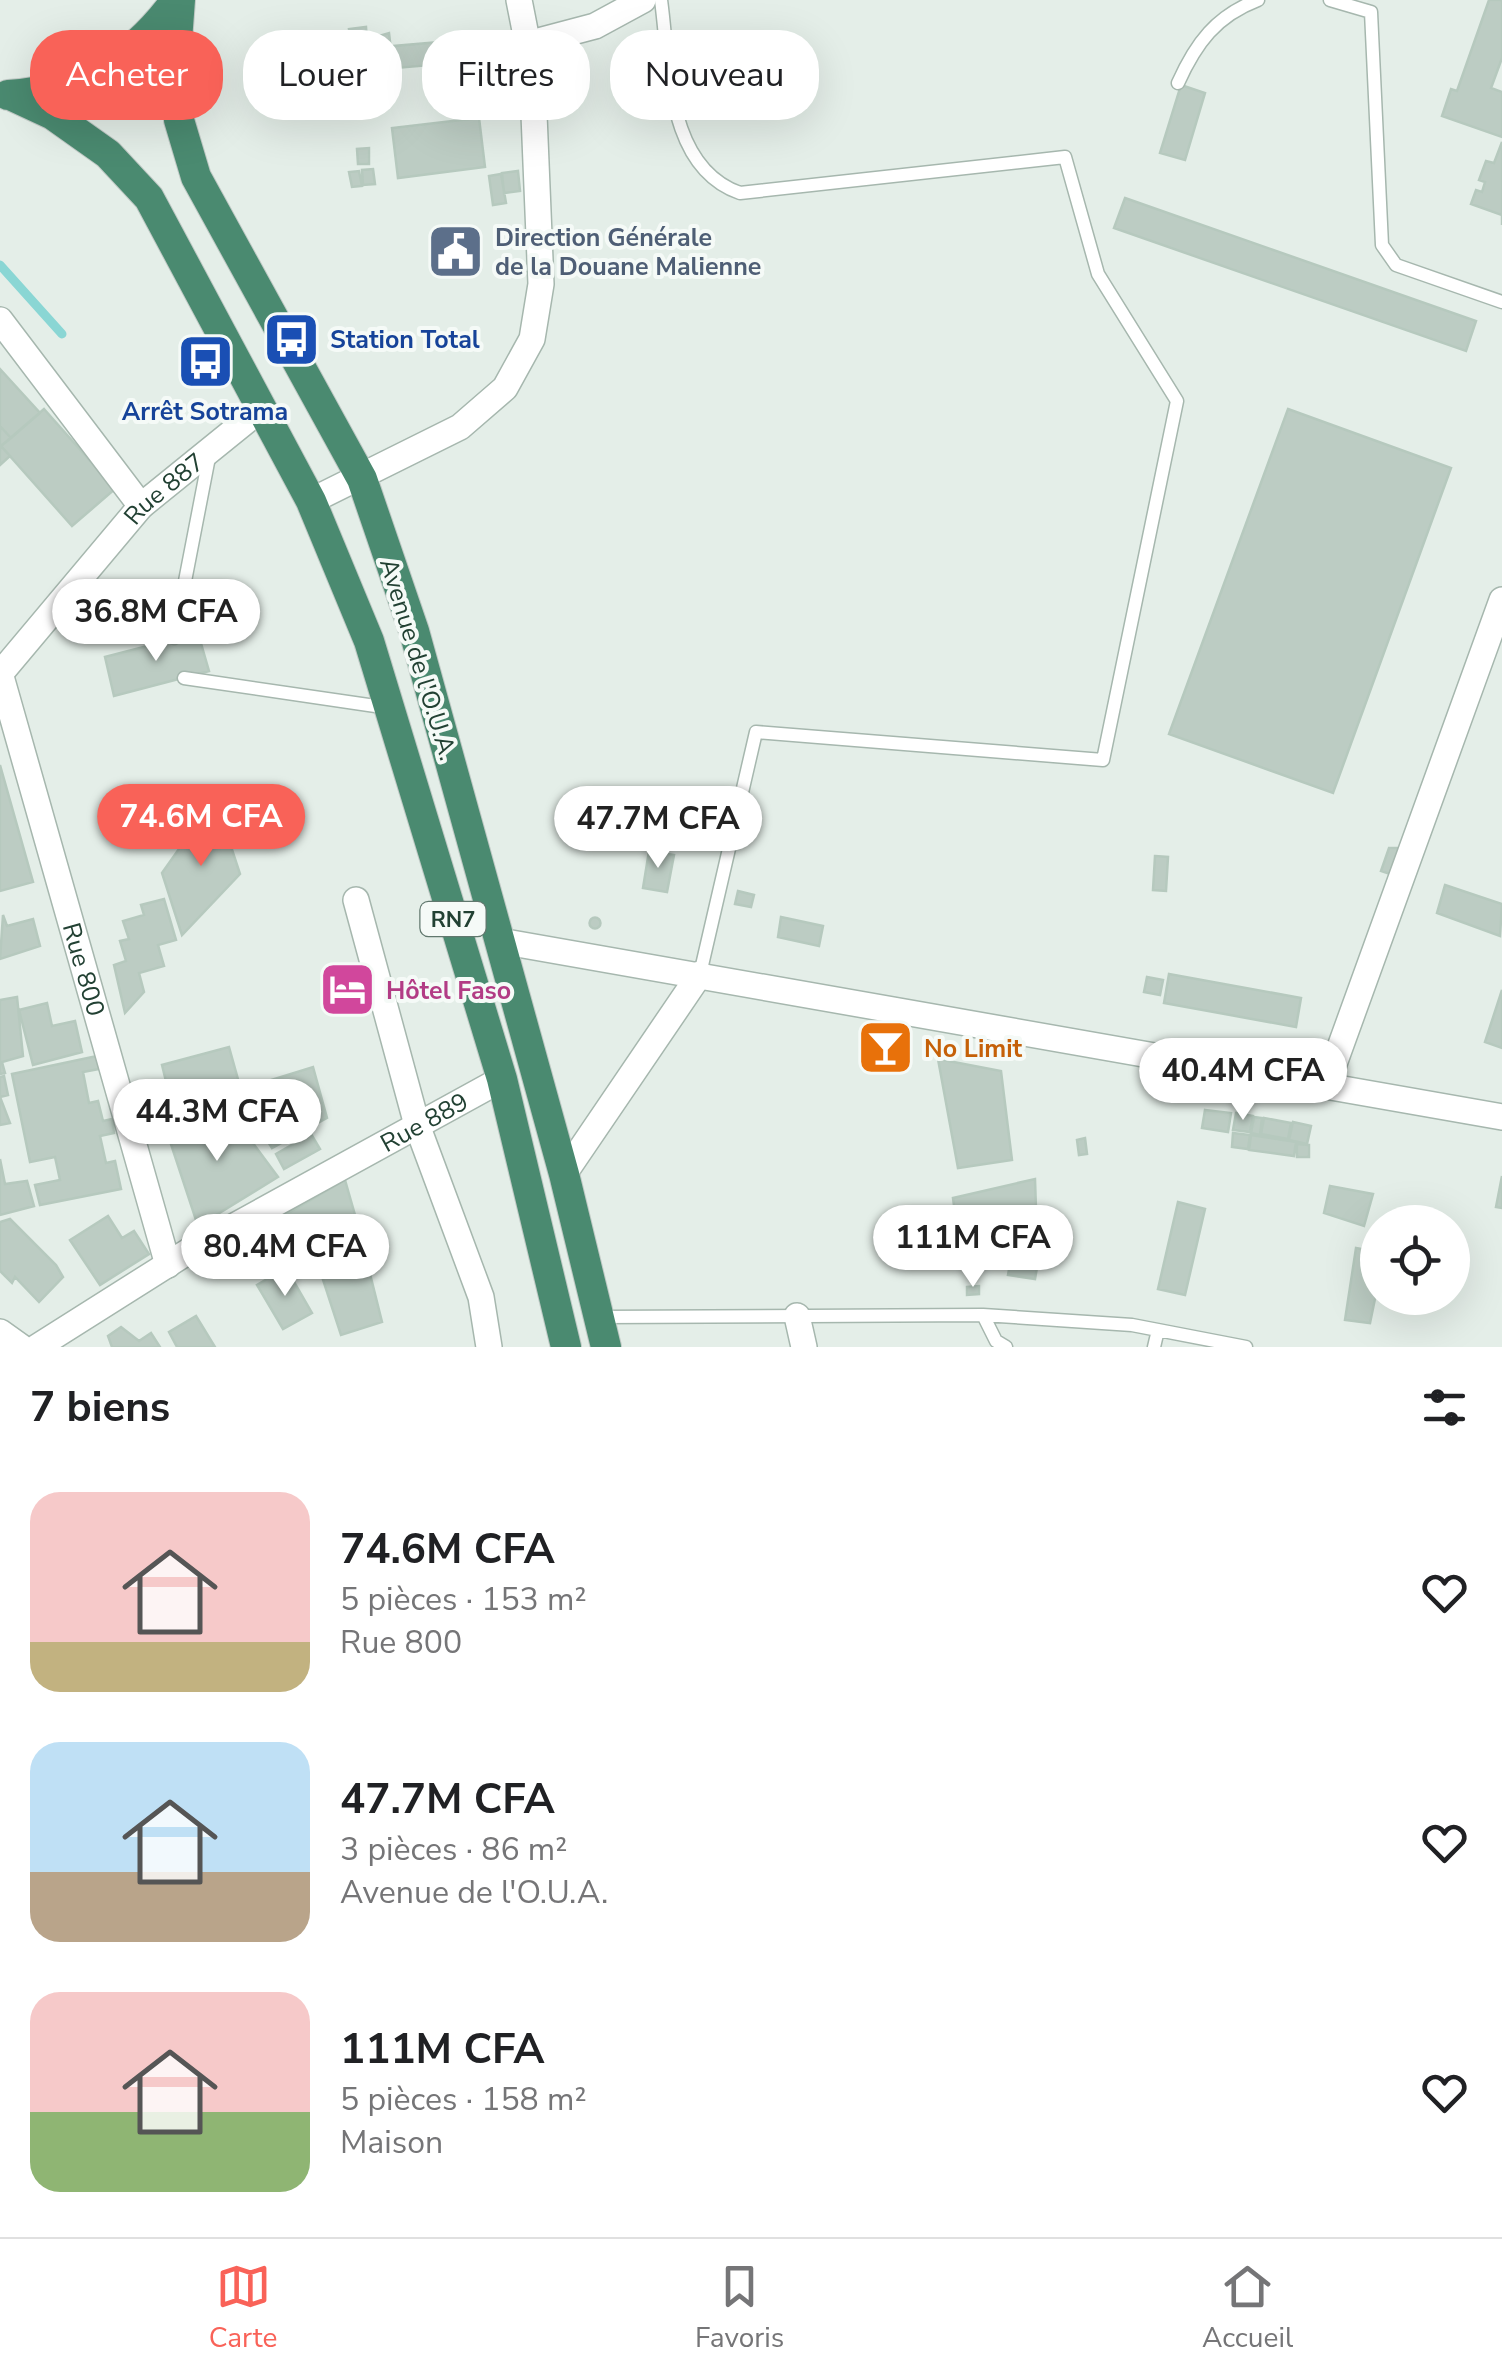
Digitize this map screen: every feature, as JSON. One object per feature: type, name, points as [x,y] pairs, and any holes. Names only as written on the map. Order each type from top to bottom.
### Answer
[{"type":"highway","points":[[5,94],[62,88],[109,68],[150,36],[178,0]]},
{"type":"highway","name":"Avenue de l'O.U.A.","points":[[178,0],[180,120],[196,177],[362,479],[414,631],[564,1174],[606,1347]]},
{"type":"highway","name":"Avenue de l'O.U.A.","points":[[5,94],[54,115],[108,154],[150,198],[312,501],[369,642],[502,1079],[566,1347]]},
{"type":"street","points":[[519,0],[524,30]]},
{"type":"street","points":[[580,30],[643,0]]},
{"type":"street","points":[[312,501],[460,427],[506,388],[532,339],[541,284],[531,120]]},
{"type":"street","points":[[0,320],[141,506]]},
{"type":"street","name":"Rue 887","points":[[0,674],[141,506],[262,408]]},
{"type":"street","points":[[1326,1086],[1502,600]]},
{"type":"street","name":"Rue 800","points":[[0,674],[168,1265]]},
{"type":"street","points":[[356,900],[417,1126],[481,1297],[489,1347]]},
{"type":"street","points":[[500,941],[1502,1118]]},
{"type":"street","points":[[564,1174],[700,974]]},
{"type":"street","name":"Rue 889","points":[[38,1347],[168,1265],[502,1079]]},
{"type":"street","points":[[798,1316],[804,1347]]},
{"type":"street","points":[[0,1332],[21,1347]]},
{"type":"lane","points":[[662,0],[685,141],[719,185],[740,192],[1065,156],[1098,274],[1177,401],[1103,760],[756,732],[700,974]]},
{"type":"lane","points":[[1178,83],[1204,35],[1234,10],[1258,0]]},
{"type":"lane","points":[[1330,0],[1371,12],[1382,245],[1396,265],[1502,302]]},
{"type":"lane","points":[[174,638],[210,450]]},
{"type":"lane","points":[[184,678],[389,708]]},
{"type":"lane","points":[[598,1317],[983,1316],[1158,1330],[1246,1347]]},
{"type":"lane","points":[[983,1316],[996,1341],[1006,1347]]},
{"type":"lane","points":[[1154,1347],[1158,1330]]},
{"type":"building","points":[[1489,0],[1502,0],[1502,58],[1491,88],[1502,92],[1502,137],[1442,116],[1451,89],[1457,91]]},
{"type":"building","points":[[422,44],[422,66],[402,67],[402,45]]},
{"type":"building","points":[[1181,85],[1205,93],[1185,160],[1160,153]]},
{"type":"building","points":[[479,120],[485,167],[398,178],[392,128]]},
{"type":"building","points":[[1502,142],[1502,215],[1471,204],[1476,190],[1482,192],[1485,182],[1479,180],[1486,161],[1494,163]]},
{"type":"building","points":[[369,148],[369,164],[358,164],[357,149]]},
{"type":"building","points":[[373,169],[375,184],[363,185],[362,170]]},
{"type":"building","points":[[359,171],[362,186],[352,187],[349,172]]},
{"type":"building","points":[[518,171],[520,191],[504,193],[502,173]]},
{"type":"building","points":[[501,174],[506,203],[493,205],[489,176]]},
{"type":"building","points":[[1125,198],[1476,321],[1466,351],[1114,228]]},
{"type":"building","points":[[0,369],[40,413],[11,438],[0,426]]},
{"type":"building","points":[[44,409],[115,489],[72,526],[1,446]]},
{"type":"building","points":[[1288,409],[1451,468],[1333,793],[1169,734]]},
{"type":"building","points":[[0,426],[11,438],[1,446],[10,456],[0,465]]},
{"type":"building","points":[[198,633],[209,671],[114,696],[105,657]]},
{"type":"building","points":[[0,765],[33,882],[0,891]]},
{"type":"building","points":[[215,798],[240,874],[182,935],[162,873]]},
{"type":"building","points":[[1389,848],[1403,848],[1393,875],[1381,871]]},
{"type":"building","points":[[649,851],[674,855],[667,892],[643,888]]},
{"type":"building","points":[[1155,856],[1168,857],[1166,891],[1153,890]]},
{"type":"building","points":[[1445,885],[1502,904],[1500,936],[1437,913]]},
{"type":"building","points":[[738,891],[754,895],[751,907],[735,904]]},
{"type":"building","points":[[164,899],[176,940],[158,945],[164,966],[139,973],[144,992],[125,1013],[114,965],[126,961],[120,941],[129,939],[123,921],[144,915],[141,905]]},
{"type":"building","points":[[3,915],[7,926],[33,919],[40,946],[0,959]]},
{"type":"building","points":[[781,917],[823,926],[819,946],[778,937]]},
{"type":"building","points":[[595,918],[600,923],[595,928],[590,923]]},
{"type":"building","points":[[1169,974],[1301,998],[1296,1027],[1164,1003]]},
{"type":"building","points":[[1147,977],[1163,980],[1160,995],[1144,992]]},
{"type":"building","points":[[1502,990],[1502,1048],[1485,1042]]},
{"type":"building","points":[[17,997],[23,1056],[2,1062],[5,1073],[0,1074],[0,1000]]},
{"type":"building","points":[[47,1003],[52,1026],[75,1021],[82,1052],[33,1065],[19,1010]]},
{"type":"building","points":[[229,1047],[239,1083],[171,1102],[162,1065]]},
{"type":"building","points":[[97,1056],[99,1069],[83,1072],[89,1103],[98,1101],[103,1121],[112,1119],[114,1133],[100,1136],[106,1163],[115,1161],[121,1189],[40,1205],[35,1185],[60,1180],[55,1157],[30,1162],[12,1074]]},
{"type":"building","points":[[938,1059],[1001,1071],[1012,1160],[958,1168]]},
{"type":"building","points":[[313,1067],[327,1118],[272,1148],[236,1091]]},
{"type":"building","points":[[4,1076],[8,1095],[0,1097],[0,1077]]},
{"type":"building","points":[[0,1097],[10,1123],[0,1125]]},
{"type":"building","points":[[193,1106],[203,1107],[211,1119],[222,1116],[228,1136],[241,1127],[278,1177],[198,1226],[167,1132],[185,1127],[184,1113]]},
{"type":"building","points":[[1205,1110],[1231,1113],[1228,1132],[1202,1128]]},
{"type":"building","points":[[1236,1113],[1253,1116],[1250,1132],[1233,1130]]},
{"type":"building","points":[[1254,1117],[1262,1118],[1260,1135],[1251,1133]]},
{"type":"building","points":[[1264,1118],[1291,1123],[1288,1139],[1261,1134]]},
{"type":"building","points":[[1293,1122],[1311,1126],[1307,1144],[1289,1140]]},
{"type":"building","points":[[1233,1133],[1250,1135],[1248,1149],[1232,1147]]},
{"type":"building","points":[[311,1134],[320,1149],[284,1169],[276,1154]]},
{"type":"building","points":[[1251,1135],[1296,1142],[1294,1156],[1249,1150]]},
{"type":"building","points":[[1085,1138],[1087,1154],[1079,1155],[1077,1140]]},
{"type":"building","points":[[1297,1144],[1309,1145],[1309,1157],[1297,1157]]},
{"type":"building","points":[[0,1159],[5,1184],[27,1181],[34,1206],[0,1215]]},
{"type":"building","points":[[1502,1176],[1502,1208],[1496,1207]]},
{"type":"building","points":[[1035,1179],[1036,1209],[956,1221],[953,1198]]},
{"type":"building","points":[[345,1180],[357,1222],[346,1224],[354,1252],[364,1250],[382,1322],[341,1335],[314,1252],[296,1268],[268,1225]]},
{"type":"building","points":[[1330,1186],[1373,1194],[1370,1205],[1360,1205],[1360,1225],[1324,1213]]},
{"type":"building","points":[[1178,1202],[1205,1209],[1185,1295],[1158,1289]]},
{"type":"building","points":[[108,1216],[122,1238],[134,1231],[149,1254],[100,1285],[70,1240]]},
{"type":"building","points":[[10,1219],[63,1277],[39,1302],[15,1277],[12,1283],[0,1271],[0,1222]]},
{"type":"building","points":[[1018,1220],[1045,1222],[1035,1279],[1008,1275]]},
{"type":"building","points":[[986,1245],[993,1246],[991,1262],[984,1262]]},
{"type":"building","points":[[993,1246],[1003,1247],[1001,1264],[992,1262]]},
{"type":"building","points":[[1356,1248],[1360,1249],[1360,1315],[1372,1315],[1370,1323],[1345,1320]]},
{"type":"building","points":[[286,1268],[312,1313],[283,1329],[257,1285]]},
{"type":"building","points":[[979,1286],[979,1294],[967,1295],[967,1287]]},
{"type":"building","points":[[196,1316],[215,1347],[177,1347],[169,1332]]},
{"type":"building","points":[[121,1327],[139,1341],[151,1333],[160,1347],[112,1347],[108,1336]]},
{"type":"waterway","points":[[0,265],[62,334]]},
{"type":"place","name":"Direction Générale de la Douane Malienne","points":[[456,251]]},
{"type":"place","name":"Station Total","points":[[291,339]]},
{"type":"place","name":"Arrêt Sotrama","points":[[205,362]]},
{"type":"place","name":"Hôtel Faso","points":[[347,990]]},
{"type":"place","name":"No Limit","points":[[885,1048]]}]
